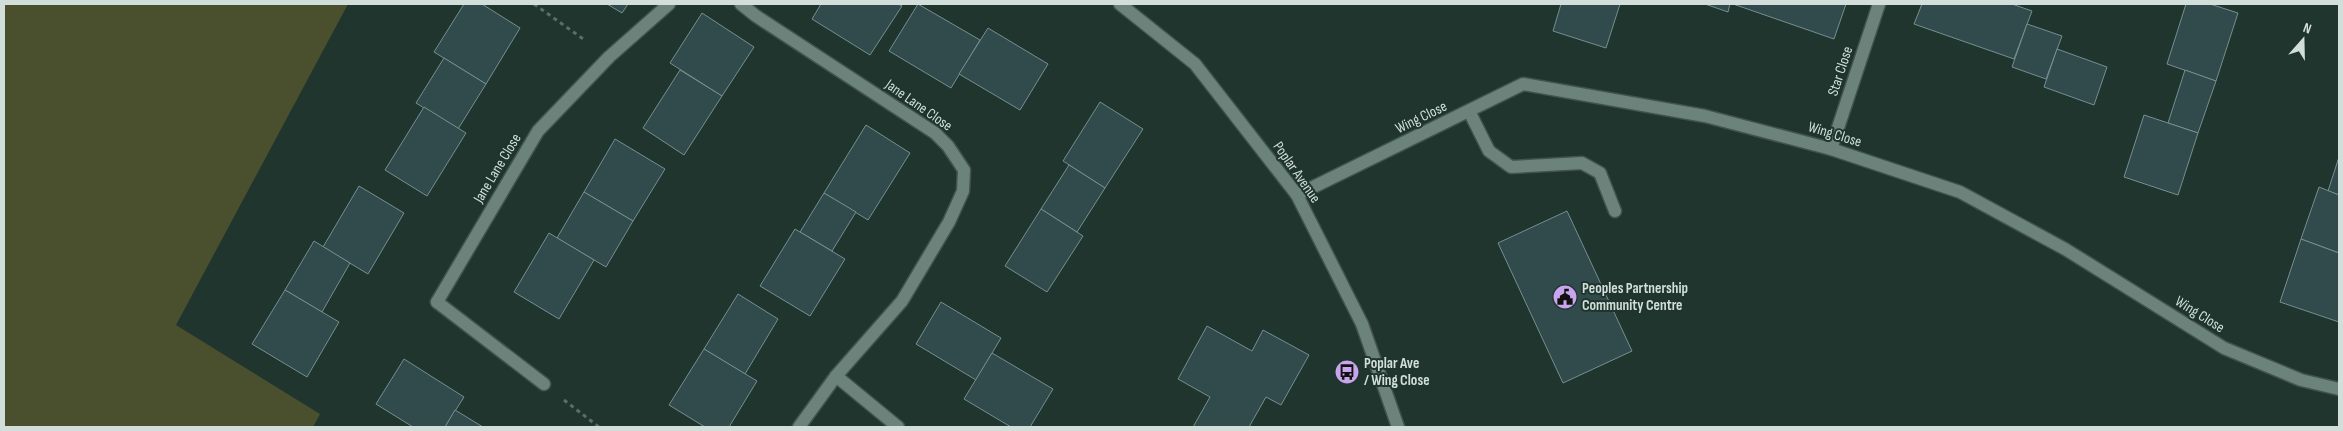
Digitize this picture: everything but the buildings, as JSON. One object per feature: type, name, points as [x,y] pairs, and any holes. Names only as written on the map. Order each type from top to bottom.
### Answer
[{"type":"street","name":"Jane Lane Close","points":[[544,384],[436,302],[538,131],[609,57],[669,4]]},
{"type":"street","name":"Jane Lane Close","points":[[741,4],[756,16],[935,133],[948,146],[964,170],[963,191],[950,222],[902,301],[836,376],[799,427]]},
{"type":"street","name":"Poplar Avenue","points":[[1120,4],[1195,64],[1297,196],[1362,324],[1398,427]]},
{"type":"street","name":"Star Close","points":[[1831,149],[1879,4]]},
{"type":"street","name":"Wing Close","points":[[1297,196],[1524,84],[1705,116],[1831,149],[1960,192],[2065,249],[2224,348],[2301,380],[2339,389]]},
{"type":"street","points":[[1469,111],[1489,151],[1511,167],[1582,163],[1600,173],[1616,211]]},
{"type":"street","points":[[836,376],[898,427]]},
{"type":"path","points":[[534,4],[609,57]]},
{"type":"path","points":[[544,384],[599,427]]},
{"type":"green space","points":[[4,4],[348,4],[176,325],[320,414],[313,427],[4,427]]},
{"type":"place","name":"Peoples Partnership Community Centre","points":[[1565,297]]},
{"type":"place","name":"Poplar Ave / Wing Close","points":[[1347,372]]}]
